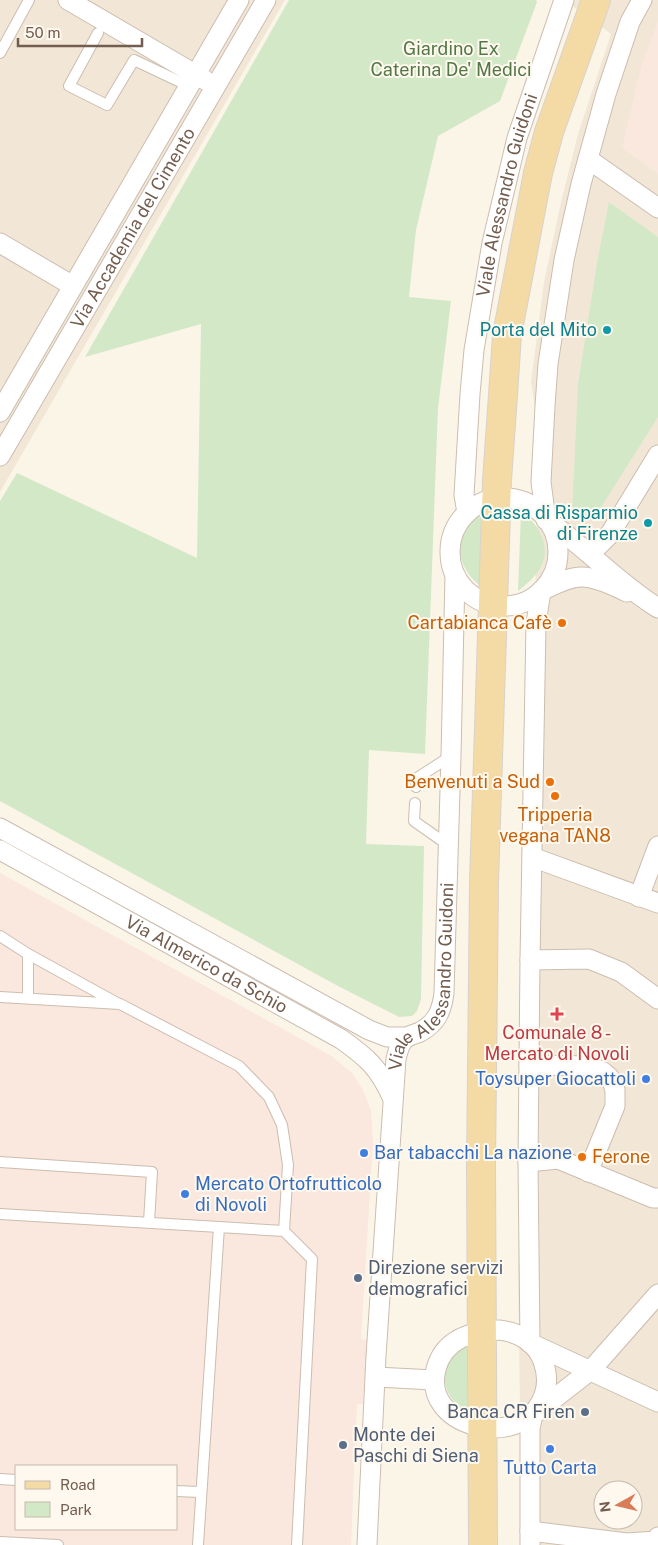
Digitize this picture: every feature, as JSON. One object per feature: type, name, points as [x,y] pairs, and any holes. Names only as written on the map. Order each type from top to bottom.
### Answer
[{"type":"main road","name":"Viale Alessandro Guidoni","points":[[500,1545],[492,1427],[490,1330],[480,1167],[484,883],[502,605],[507,335],[538,173],[549,132],[596,0]]},
{"type":"main road","name":"Viale Alessandro Guidoni","points":[[505,499],[526,333],[551,197],[567,139],[613,0]]},
{"type":"main road","name":"Viale Alessandro Guidoni","points":[[483,1545],[492,1427]]},
{"type":"street","points":[[68,0],[192,80],[216,86]]},
{"type":"street","name":"Via Accademia del Cimento","points":[[83,291],[192,80],[239,0]]},
{"type":"street","name":"Via Accademia del Cimento","points":[[0,456],[7,414],[83,291],[216,86],[266,0]]},
{"type":"street","points":[[628,0],[630,22]]},
{"type":"street","points":[[530,1343],[528,1162],[536,623],[541,590],[552,575],[556,566],[557,556],[555,537],[546,520],[541,482],[548,364],[564,260],[588,159],[606,94],[630,22],[642,0]]},
{"type":"street","name":"Viale Alessandro Guidoni","points":[[467,513],[464,495],[470,394],[474,350],[490,253],[518,138],[561,2]]},
{"type":"street","points":[[588,159],[658,208]]},
{"type":"street","points":[[0,243],[83,291]]},
{"type":"street","points":[[590,554],[610,534],[658,455]]},
{"type":"street","points":[[505,499],[532,506],[546,520],[590,554],[639,596],[658,608]]},
{"type":"street","name":"Viale Alessandro Guidoni","points":[[367,1545],[396,1059],[401,1043],[406,1037],[426,1029],[439,1015],[444,993],[452,756],[455,575],[451,560],[451,545],[457,525],[467,513],[484,502],[505,499]]},
{"type":"street","points":[[455,575],[464,588],[475,597],[502,605],[527,601],[541,590],[565,580],[583,577],[593,578],[639,596]]},
{"type":"street","name":"Via Almerico da Schio","points":[[0,828],[369,1030],[387,1037],[406,1037]]},
{"type":"street","points":[[639,897],[658,846]]},
{"type":"street","name":"Via Almerico da Schio","points":[[0,850],[341,1039],[363,1054],[372,1063],[394,1099]]},
{"type":"street","points":[[532,857],[658,903]]},
{"type":"street","points":[[530,960],[589,959],[599,962],[631,978],[658,1000]]},
{"type":"street","points":[[529,1065],[590,1066],[603,1072],[613,1084],[616,1106],[588,1172]]},
{"type":"street","points":[[528,1162],[558,1159],[653,1198],[658,1198]]},
{"type":"street","points":[[586,1368],[658,1280]]},
{"type":"street","points":[[658,1294],[586,1368],[533,1415],[515,1425],[492,1427],[464,1422],[448,1412],[437,1397],[434,1380],[438,1363],[447,1350],[465,1336],[490,1330],[522,1336],[543,1359],[547,1372],[547,1386],[544,1397],[533,1415],[530,1428],[530,1538],[627,1543],[656,1541],[658,1537]]},
{"type":"street","points":[[530,1343],[658,1402]]},
{"type":"street","points":[[376,1377],[434,1380]]},
{"type":"lane","points":[[0,53],[29,0]]},
{"type":"lane","points":[[98,33],[70,86],[107,105],[134,60],[192,80]]},
{"type":"lane","points":[[416,787],[417,778],[452,756]]},
{"type":"lane","points":[[416,803],[414,821],[448,845]]},
{"type":"lane","points":[[0,936],[28,954],[239,1066],[269,1097],[282,1125],[288,1165],[284,1231]]},
{"type":"lane","points":[[28,954],[28,999]]},
{"type":"lane","points":[[0,997],[120,1004]]},
{"type":"lane","points":[[0,1162],[152,1172],[149,1222]]},
{"type":"lane","points":[[0,1214],[284,1231],[312,1258],[297,1545]]},
{"type":"lane","points":[[198,1545],[219,1227]]},
{"type":"lane","points":[[0,1479],[15,1480]]},
{"type":"lane","points":[[178,1491],[200,1492]]},
{"type":"lane","points":[[0,1542],[58,1545]]},
{"type":"shaded area","points":[[0,0],[285,0],[0,492]]},
{"type":"shaded area","points":[[564,0],[658,0],[658,1545],[522,1545],[518,1270],[539,436],[531,382],[544,282],[578,134],[611,34]]},
{"type":"shaded area","points":[[658,21],[658,174],[622,148],[641,67]]},
{"type":"shaded area","name":"Mercato Ortofrutticolo di Novoli","points":[[0,873],[330,1055],[352,1073],[363,1090],[371,1111],[373,1143],[361,1339],[367,1340],[363,1404],[357,1404],[351,1545],[0,1545]]},
{"type":"green space","name":"Giardino Ex Caterina De' Medici","points":[[289,0],[536,0],[537,2],[500,101],[438,136],[416,230],[409,297],[451,301],[438,408],[425,754],[369,750],[366,844],[424,846],[421,999],[417,1011],[412,1016],[399,1017],[338,986],[0,801],[0,501],[17,473],[197,558],[201,324],[85,357]]},
{"type":"green space","points":[[609,202],[658,237],[658,417],[595,517],[572,515],[578,384],[597,263]]},
{"type":"green space","points":[[488,509],[485,590],[466,570],[461,559],[460,548],[467,527]]},
{"type":"green space","points":[[521,512],[532,521],[541,534],[545,555],[536,574],[518,591]]},
{"type":"green space","points":[[473,1343],[474,1413],[461,1407],[454,1401],[448,1393],[445,1384],[447,1366],[451,1358],[464,1346]]},
{"type":"place","name":"Porta del Mito","points":[[607,330]]},
{"type":"place","name":"Cassa di Risparmio di Firenze","points":[[648,523]]},
{"type":"place","name":"Cartabianca Cafè","points":[[562,623]]},
{"type":"place","name":"Benvenuti a Sud","points":[[550,782]]},
{"type":"place","name":"Tripperia vegana TAN8","points":[[555,796]]},
{"type":"place","name":"Comunale 8 - Mercato di Novoli","points":[[557,1014]]},
{"type":"place","name":"Toysuper Giocattoli","points":[[646,1079]]},
{"type":"place","name":"Bar tabacchi La nazione","points":[[364,1153]]},
{"type":"place","name":"Ferone","points":[[582,1157]]},
{"type":"place","name":"Mercato Ortofrutticolo di Novoli","points":[[185,1194]]},
{"type":"place","name":"Direzione servizi demografici","points":[[358,1278]]},
{"type":"place","name":"Banca CR Firen","points":[[585,1412]]},
{"type":"place","name":"Monte dei Paschi di Siena","points":[[343,1445]]},
{"type":"place","name":"Tutto Carta","points":[[550,1449]]}]
